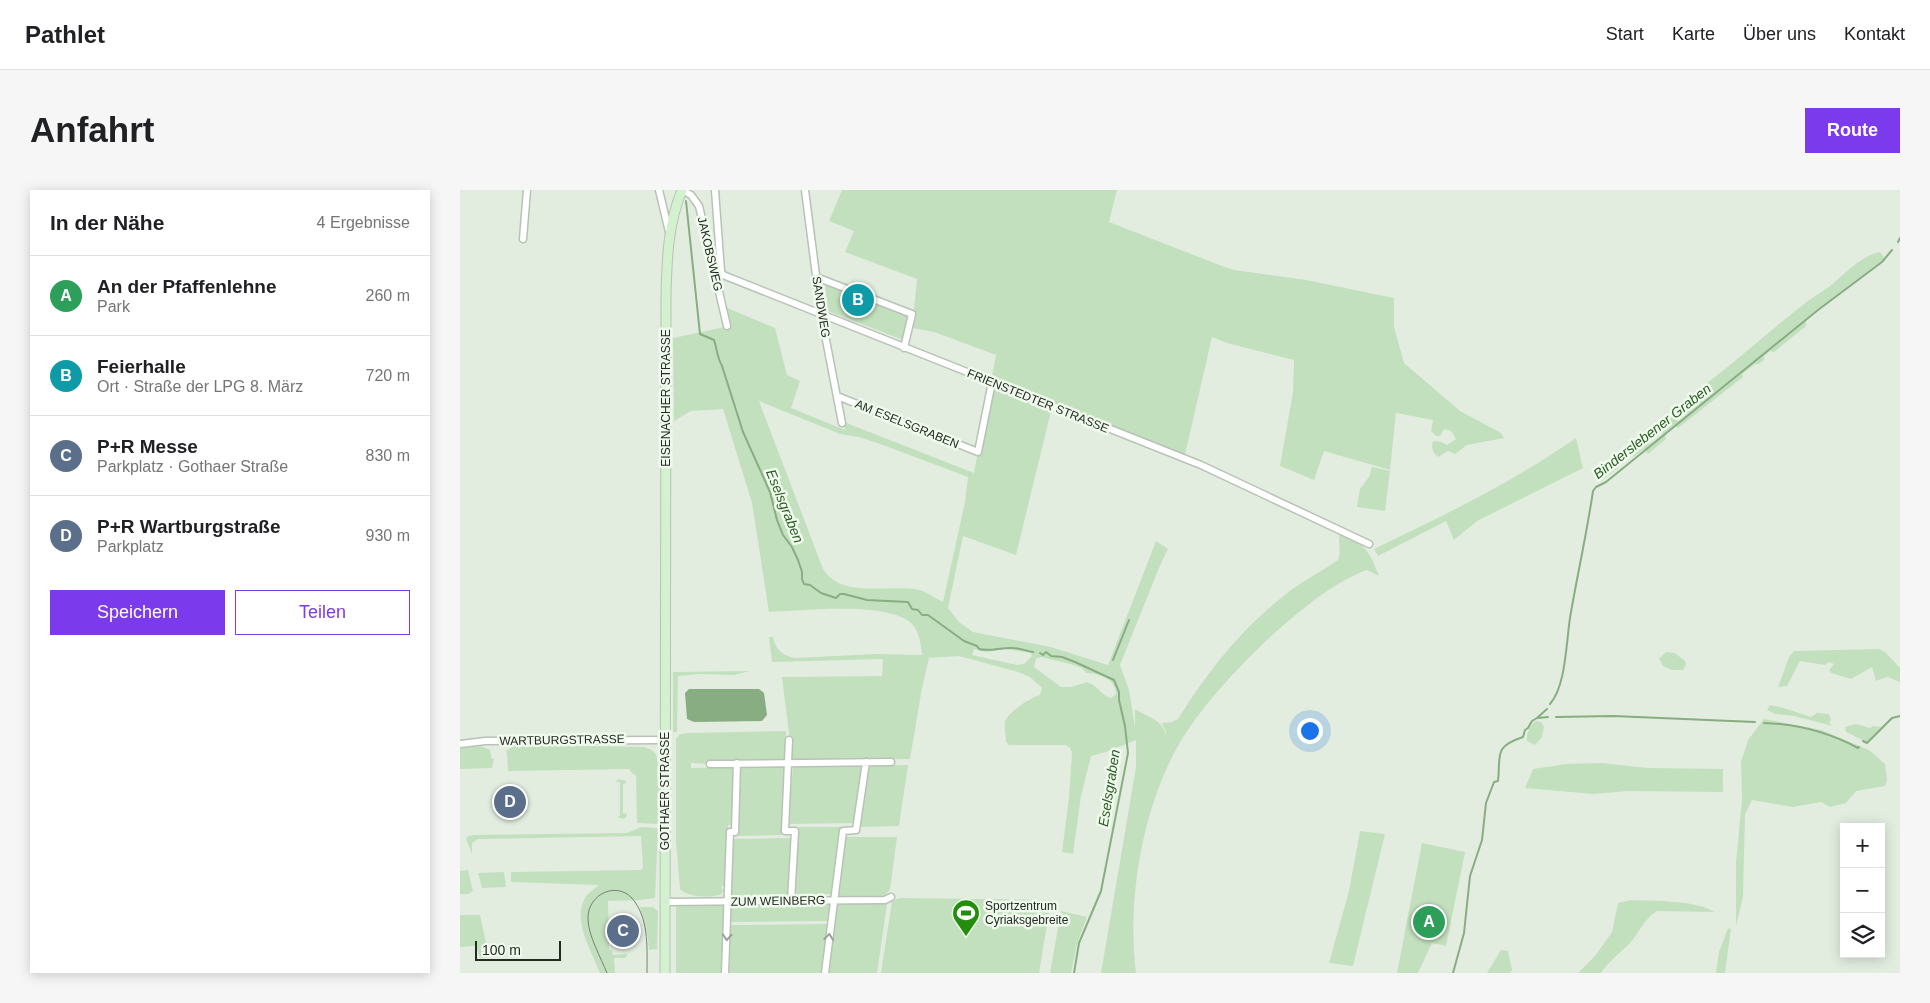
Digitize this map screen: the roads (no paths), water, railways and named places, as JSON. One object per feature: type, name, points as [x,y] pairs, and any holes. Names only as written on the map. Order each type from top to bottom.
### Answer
[{"type":"main road","name":"EISENACHER STRASSE","points":[[666,609],[666,314],[669,233],[682,190]]},
{"type":"main road","name":"GOTHAER STRASSE","points":[[665,973],[666,609]]},
{"type":"street","points":[[523,238],[526,190]]},
{"type":"street","points":[[659,190],[669,233]]},
{"type":"street","name":"JAKOBSWEG","points":[[682,190],[691,195],[699,206],[727,326]]},
{"type":"street","points":[[715,190],[721,274]]},
{"type":"street","name":"SANDWEG","points":[[805,190],[821,314],[842,423]]},
{"type":"street","points":[[711,257],[721,274]]},
{"type":"street","name":"FRIENSTEDTER STRASSE","points":[[721,274],[1201,466],[1369,544]]},
{"type":"street","points":[[816,277],[912,314],[904,348]]},
{"type":"street","name":"AM ESELSGRABEN","points":[[837,396],[978,452],[992,382]]},
{"type":"street","name":"WARTBURGSTRASSE","points":[[460,744],[485,741],[665,740]]},
{"type":"street","points":[[789,740],[790,762],[786,831],[795,831],[791,901]]},
{"type":"street","points":[[824,973],[842,831],[856,830],[866,762]]},
{"type":"street","points":[[710,764],[891,762]]},
{"type":"street","points":[[725,973],[730,832],[735,832],[737,763]]},
{"type":"street","name":"ZUM WEINBERG","points":[[665,902],[885,900],[891,897]]},
{"type":"waterway","name":"Eselsgraben","points":[[686,201],[700,334],[714,340],[743,432],[770,492],[783,535],[792,547],[798,560],[804,584],[836,598],[840,594],[844,594],[867,600],[908,602],[912,609],[918,610],[922,615],[928,615],[964,641],[977,646],[979,649],[1016,648],[1033,652]]},
{"type":"waterway","name":"Binderslebener Graben","points":[[1898,242],[1900,238]]},
{"type":"waterway","name":"Binderslebener Graben","points":[[1550,704],[1556,696],[1563,673],[1571,612],[1593,491],[1596,487],[1606,482],[1818,310],[1882,262],[1892,250]]},
{"type":"waterway","points":[[1113,660],[1129,620]]},
{"type":"waterway","name":"Eselsgraben","points":[[1040,653],[1043,655],[1046,652],[1051,656],[1062,657],[1114,680],[1119,692],[1128,753],[1101,891],[1079,943],[1074,973]]},
{"type":"waterway","name":"Binderslebener Graben","points":[[1453,973],[1464,933],[1470,876],[1482,840],[1486,803],[1494,782],[1498,781],[1500,753],[1507,744],[1523,737],[1525,730],[1532,721],[1547,709]]},
{"type":"waterway","points":[[1556,717],[1613,716],[1755,722]]},
{"type":"waterway","points":[[1863,741],[1867,743],[1892,718],[1900,716]]},
{"type":"waterway","name":"Binderslebener Graben","points":[[1538,718],[1548,717]]},
{"type":"waterway","points":[[1764,723],[1789,725],[1812,730],[1859,747]]},
{"type":"tram line","points":[[607,973],[592,939],[588,919],[589,910],[598,896],[613,890],[629,895],[640,910],[645,927],[647,973]]},
{"type":"place","name":"Feierhalle","points":[[858,300]]},
{"type":"place","name":"P+R Wartburgstraße","points":[[510,802]]},
{"type":"place","name":"An der Pfaffenlehne","points":[[1429,922]]},
{"type":"place","name":"P+R Messe","points":[[623,931]]},
{"type":"place","name":"Sportzentrum Cyriaksgebreite","points":[[966,937]]}]
